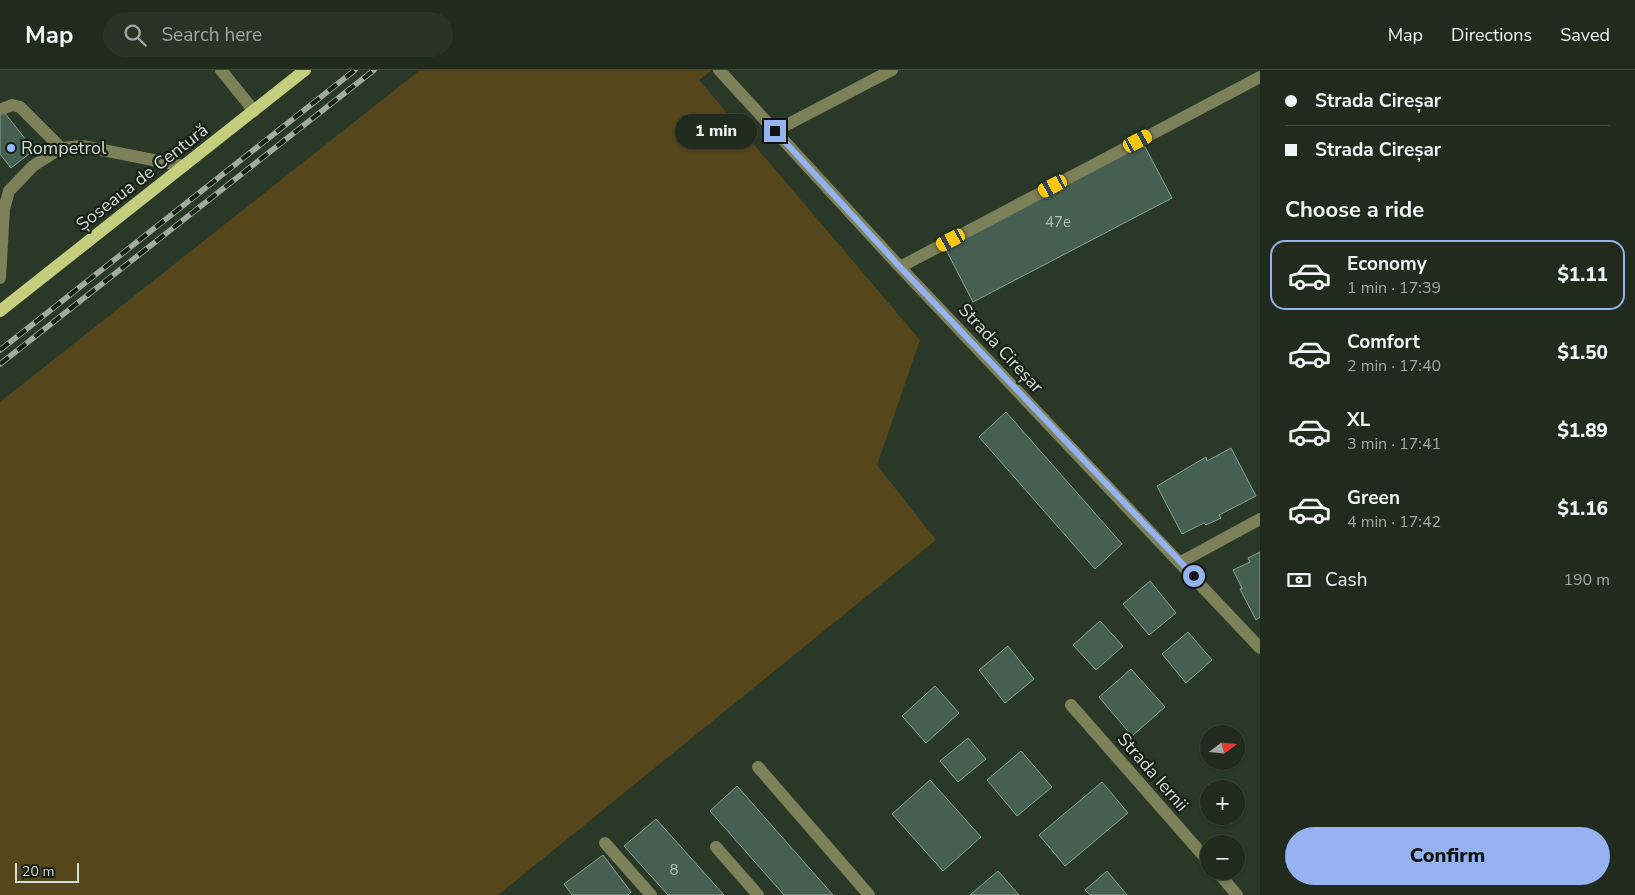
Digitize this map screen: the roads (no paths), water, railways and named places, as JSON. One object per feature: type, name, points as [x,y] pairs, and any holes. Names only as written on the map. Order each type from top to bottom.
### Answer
[{"type":"main road","name":"Șoseaua de Centură","points":[[0,311],[305,70]]},
{"type":"street","points":[[221,70],[254,111]]},
{"type":"street","name":"Strada Cireșar","points":[[718,70],[900,267],[1181,562],[1260,648]]},
{"type":"street","points":[[775,131],[892,70]]},
{"type":"street","points":[[900,267],[1260,77]]},
{"type":"street","points":[[2,109],[12,105],[20,107],[61,148]]},
{"type":"street","points":[[0,278],[4,209],[9,191],[33,166],[61,148],[82,146],[184,166]]},
{"type":"street","points":[[0,181],[9,191]]},
{"type":"street","points":[[1181,562],[1260,519]]},
{"type":"street","name":"Strada Iernii","points":[[1071,705],[1200,852]]},
{"type":"street","points":[[758,768],[869,895]]},
{"type":"street","points":[[605,843],[651,895]]},
{"type":"street","points":[[716,847],[758,895]]},
{"type":"street","points":[[1225,880],[1238,895]]},
{"type":"railway","points":[[0,350],[355,70]]},
{"type":"railway","points":[[0,364],[374,70]]},
{"type":"place","name":"Rompetrol","points":[[11,148]]}]
